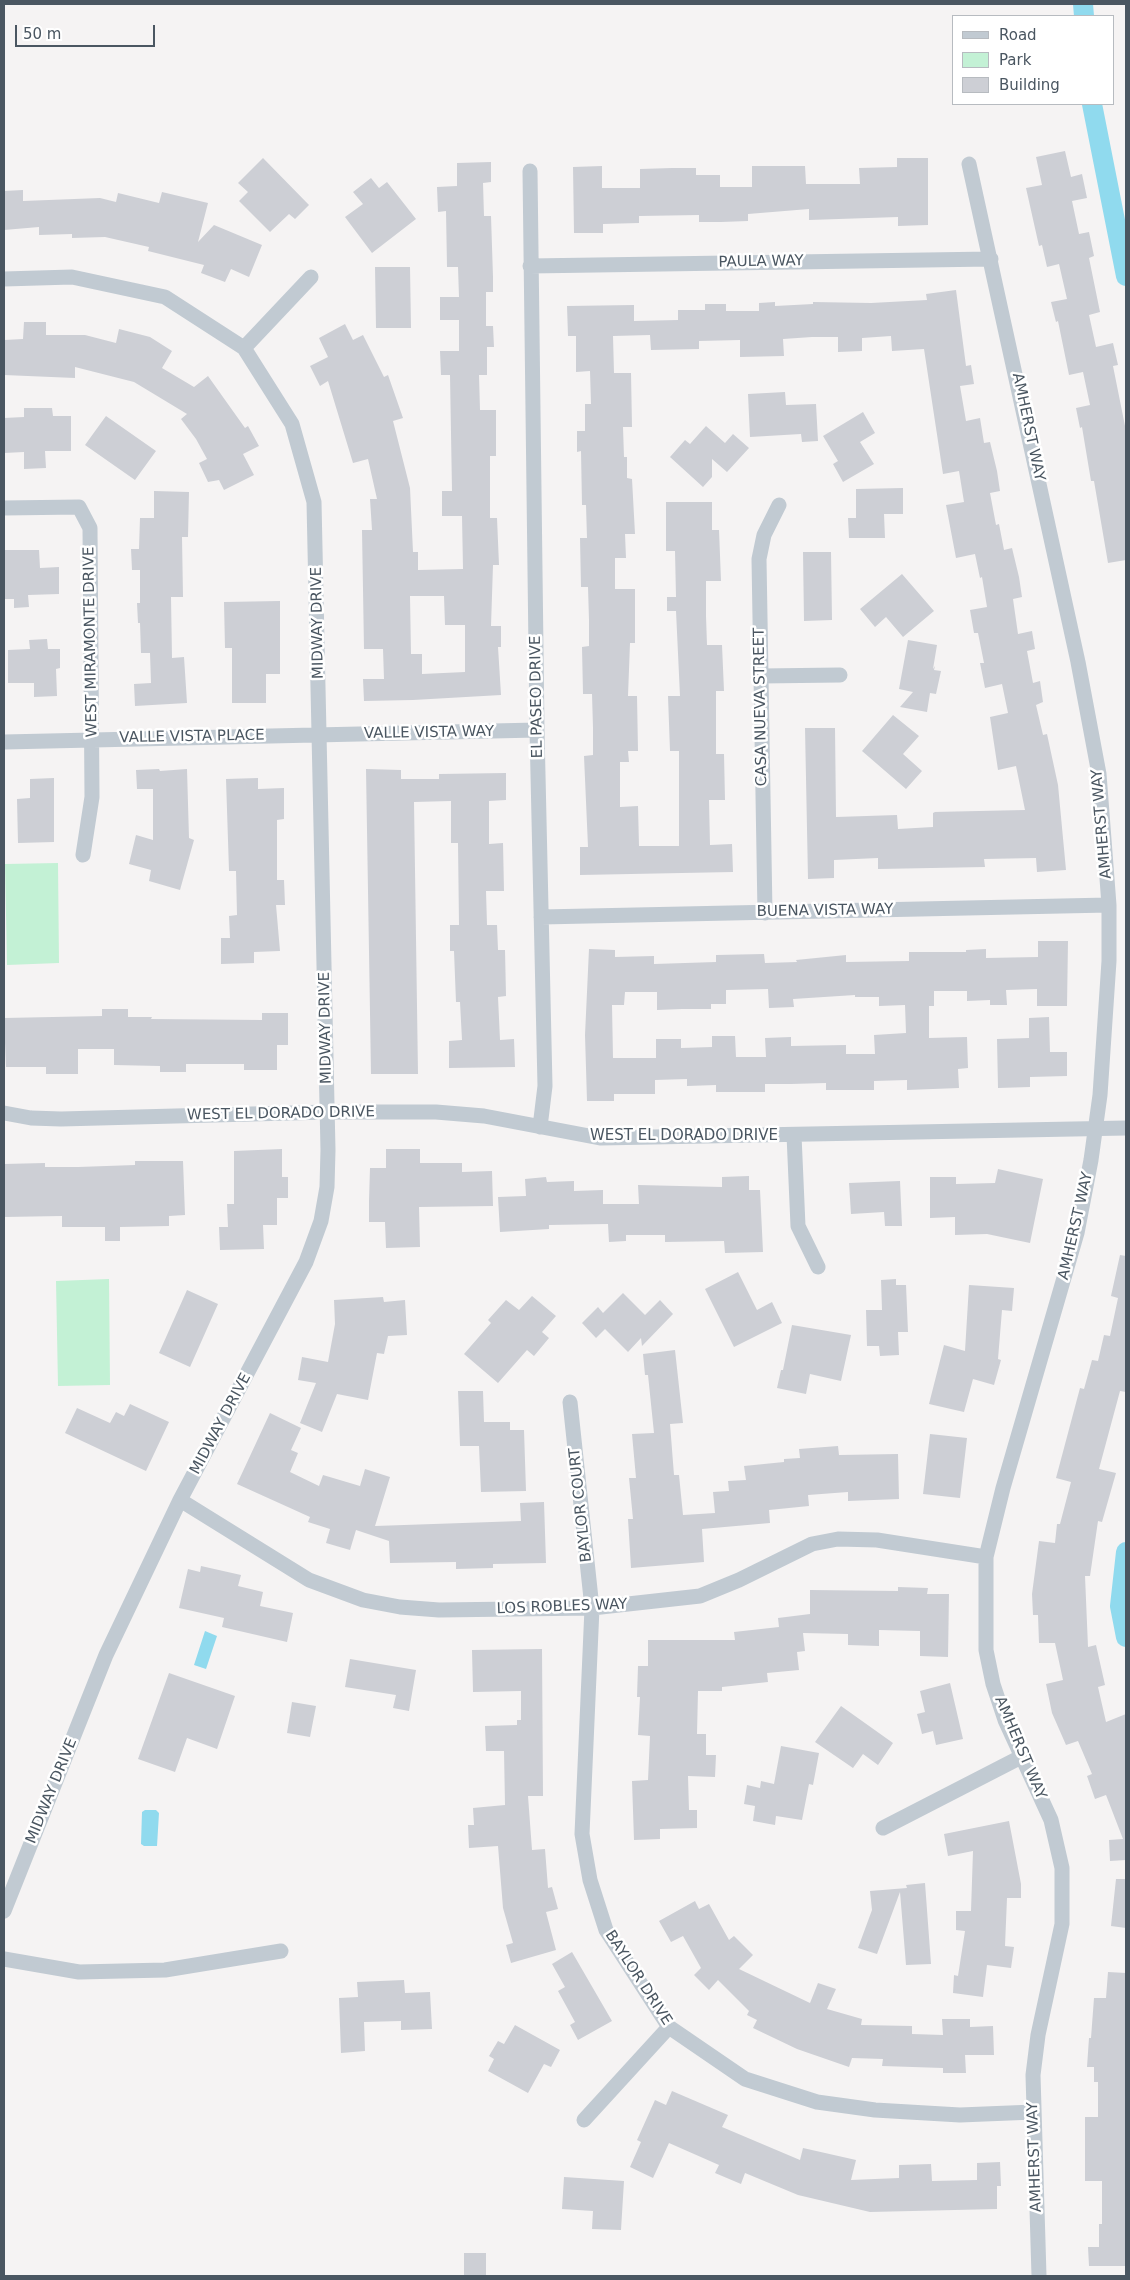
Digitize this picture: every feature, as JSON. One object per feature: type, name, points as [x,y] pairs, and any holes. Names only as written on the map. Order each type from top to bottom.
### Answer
[{"type":"street","name":"AMHERST WAY","points":[[969,164],[992,258],[1076,653],[1095,756],[1109,905],[1109,961],[1096,1128],[1077,1233],[1000,1498],[986,1556],[986,1650],[993,1684],[1005,1720],[1051,1820],[1062,1868],[1064,1896],[1062,1924],[1038,2035],[1033,2075],[1039,2276]]},
{"type":"street","points":[[530,171],[530,266]]},
{"type":"street","name":"PAULA WAY","points":[[530,266],[992,258]]},
{"type":"street","name":"EL PASEO DRIVE","points":[[530,266],[545,1086],[540,1127]]},
{"type":"street","name":"MIDWAY DRIVE","points":[[4,279],[72,277],[165,297],[244,348],[292,424],[314,502],[328,1112],[327,1187],[322,1221],[306,1262],[180,1500],[106,1655],[4,1912]]},
{"type":"street","points":[[244,348],[311,277]]},
{"type":"street","name":"CASA NUEVA STREET","points":[[765,912],[759,559],[764,535],[779,505]]},
{"type":"street","name":"WEST MIRAMONTE DRIVE","points":[[4,508],[79,507],[90,528],[92,796],[83,855]]},
{"type":"street","points":[[761,676],[840,675]]},
{"type":"street","name":"VALLE VISTA WAY","points":[[320,735],[537,730]]},
{"type":"street","name":"VALLE VISTA PLACE","points":[[4,742],[320,735]]},
{"type":"street","name":"BUENA VISTA WAY","points":[[541,917],[1109,905]]},
{"type":"street","name":"WEST EL DORADO DRIVE","points":[[4,1113],[61,1119],[328,1112],[436,1112],[484,1116],[600,1138],[1126,1128]]},
{"type":"street","points":[[794,1135],[798,1226],[818,1268]]},
{"type":"street","name":"BAYLOR COURT","points":[[570,1402],[592,1608]]},
{"type":"street","name":"LOS ROBLES WAY","points":[[180,1500],[308,1580],[363,1600],[400,1607],[439,1610],[592,1608],[700,1596],[739,1580],[812,1544],[838,1539],[877,1540],[986,1556]]},
{"type":"street","name":"BAYLOR DRIVE","points":[[592,1608],[582,1834],[590,1880],[606,1930],[669,2027],[746,2079],[818,2102],[875,2110],[960,2115],[1034,2112]]},
{"type":"street","points":[[883,1828],[1021,1757]]},
{"type":"street","points":[[4,1959],[79,1972],[165,1970],[281,1951]]},
{"type":"street","points":[[584,2120],[669,2027]]},
{"type":"green space","points":[[58,863],[59,963],[7,965],[5,864]]},
{"type":"green space","points":[[109,1279],[110,1385],[58,1386],[56,1281]]},
{"type":"water","points":[[205,1631],[217,1636],[206,1669],[194,1665]]},
{"type":"water","points":[[145,1810],[156,1810],[159,1813],[157,1846],[144,1846],[141,1844],[142,1812]]},
{"type":"building","points":[[1065,151],[1071,177],[1082,174],[1087,198],[1072,201],[1079,234],[1089,232],[1094,256],[1089,258],[1100,312],[1089,315],[1096,347],[1113,343],[1118,365],[1113,366],[1126,431],[1126,560],[1108,563],[1094,481],[1091,481],[1082,427],[1080,428],[1076,408],[1090,405],[1083,372],[1069,375],[1058,321],[1056,322],[1051,302],[1067,299],[1059,264],[1047,267],[1042,245],[1039,246],[1026,188],[1042,185],[1036,157]]},
{"type":"building","points":[[263,158],[309,205],[295,219],[289,214],[270,232],[239,201],[248,192],[238,183]]},
{"type":"building","points":[[897,158],[928,158],[928,225],[898,226],[898,217],[809,220],[809,209],[748,214],[748,221],[699,222],[699,215],[639,216],[639,223],[603,224],[603,233],[574,233],[573,167],[602,166],[602,188],[640,188],[640,169],[672,168],[696,168],[696,175],[720,175],[720,187],[752,187],[752,166],[805,166],[806,184],[860,184],[859,168],[897,167]]},
{"type":"building","points":[[491,162],[491,182],[483,183],[484,216],[491,216],[493,277],[493,292],[486,292],[486,326],[493,326],[494,347],[487,347],[487,375],[479,375],[480,410],[496,410],[496,456],[490,456],[490,518],[497,518],[499,565],[493,565],[491,626],[501,626],[501,647],[498,647],[501,695],[364,701],[363,679],[384,679],[383,649],[364,649],[362,530],[372,530],[370,499],[377,499],[368,459],[353,463],[328,381],[320,386],[310,366],[328,357],[319,338],[345,324],[353,340],[363,335],[384,377],[388,375],[403,418],[393,421],[410,488],[413,552],[418,552],[418,570],[463,569],[462,516],[442,516],[442,491],[452,491],[450,375],[441,375],[440,351],[459,351],[459,320],[440,320],[440,297],[459,297],[458,267],[447,267],[446,211],[438,212],[437,187],[457,186],[457,163]],"holes":[[[410,596],[444,596],[445,625],[465,625],[465,672],[422,674],[422,654],[411,654]]]},
{"type":"building","points":[[371,178],[379,188],[387,182],[416,219],[372,253],[345,217],[363,204],[353,192]]},
{"type":"building","points":[[23,190],[23,201],[100,198],[116,202],[118,193],[159,203],[162,192],[208,203],[198,242],[214,225],[262,245],[249,277],[231,269],[225,282],[201,273],[204,265],[148,251],[149,247],[105,237],[72,238],[72,234],[39,235],[39,227],[4,230],[4,191]]},
{"type":"building","points":[[375,267],[410,267],[411,328],[376,328]]},
{"type":"building","points":[[956,290],[966,366],[971,365],[974,384],[960,386],[966,421],[980,418],[984,443],[990,442],[997,471],[1000,491],[990,493],[996,525],[999,524],[1004,550],[1012,548],[1019,577],[1022,597],[1013,599],[1018,634],[1032,631],[1035,649],[1027,651],[1033,683],[1040,681],[1043,702],[1036,705],[1043,735],[1047,734],[1058,785],[1066,870],[1037,872],[1036,858],[984,859],[985,867],[878,869],[878,858],[834,860],[834,878],[808,879],[805,728],[835,728],[836,817],[897,815],[898,829],[933,827],[933,813],[935,813],[933,812],[1025,810],[1016,766],[998,770],[990,717],[1008,713],[1002,684],[985,688],[980,663],[984,663],[978,633],[974,633],[970,610],[987,607],[982,577],[980,578],[975,554],[956,558],[946,505],[964,502],[959,471],[943,474],[924,349],[892,351],[891,336],[862,338],[862,351],[838,352],[838,337],[812,337],[783,339],[784,356],[740,357],[740,340],[699,341],[699,349],[651,350],[650,335],[613,336],[614,373],[631,373],[632,427],[623,427],[624,457],[627,457],[627,478],[632,479],[635,534],[625,534],[626,558],[615,558],[615,589],[635,589],[635,643],[630,643],[628,696],[637,696],[638,751],[628,751],[629,762],[620,762],[620,807],[638,806],[639,846],[679,846],[679,751],[670,751],[668,696],[680,696],[676,611],[667,611],[667,597],[676,597],[675,551],[666,551],[666,502],[712,502],[712,530],[719,530],[721,581],[706,581],[707,645],[722,645],[724,691],[716,691],[716,754],[724,754],[725,800],[709,800],[710,845],[732,844],[733,872],[580,875],[580,847],[588,847],[584,756],[593,755],[593,728],[592,694],[583,694],[582,647],[589,646],[589,620],[588,587],[581,587],[580,538],[587,538],[586,505],[582,505],[581,451],[577,452],[577,431],[585,431],[585,404],[591,404],[590,371],[576,372],[576,336],[568,336],[567,306],[634,305],[634,321],[678,320],[678,310],[705,310],[705,304],[726,304],[726,311],[759,311],[759,303],[775,302],[775,306],[813,304],[813,302],[871,303],[927,300],[926,294]]},
{"type":"building","points":[[24,322],[46,322],[46,335],[85,335],[116,343],[119,329],[150,337],[172,351],[162,368],[194,387],[208,376],[245,428],[248,426],[259,446],[243,454],[254,475],[224,490],[219,480],[208,482],[199,463],[207,459],[196,439],[181,419],[187,414],[134,382],[75,367],[75,378],[4,375],[4,340],[23,339]]},
{"type":"building","points":[[785,392],[786,405],[816,404],[818,441],[802,442],[801,434],[750,437],[748,394]]},
{"type":"building","points":[[24,408],[52,408],[53,416],[71,416],[71,451],[45,451],[46,468],[24,469],[24,452],[4,453],[4,418],[24,417]]},
{"type":"building","points":[[863,412],[875,433],[860,442],[874,464],[843,482],[833,464],[838,461],[823,436]]},
{"type":"building","points":[[106,416],[156,451],[135,480],[85,445]]},
{"type":"building","points":[[706,426],[725,443],[733,434],[749,448],[727,472],[712,459],[712,477],[703,487],[670,457],[685,440],[690,444]]},
{"type":"building","points":[[903,488],[903,514],[884,514],[885,538],[849,538],[848,518],[856,518],[856,489]]},
{"type":"building","points":[[154,491],[189,492],[188,537],[182,537],[183,597],[171,597],[172,658],[184,657],[187,703],[135,706],[134,684],[151,683],[150,653],[141,653],[140,623],[138,623],[137,603],[140,603],[140,570],[132,570],[131,549],[139,549],[140,518],[154,518]]},
{"type":"building","points":[[4,550],[39,550],[40,568],[59,567],[59,594],[28,595],[29,607],[14,608],[14,599],[4,599]]},
{"type":"building","points":[[803,552],[831,552],[832,620],[804,621]]},
{"type":"building","points":[[902,574],[934,611],[903,637],[886,617],[875,627],[860,609]]},
{"type":"building","points":[[280,601],[280,674],[266,674],[266,703],[232,703],[232,648],[225,648],[224,602]]},
{"type":"building","points":[[47,639],[48,649],[60,649],[60,668],[56,669],[57,696],[34,697],[34,683],[8,683],[8,650],[30,649],[29,640]]},
{"type":"building","points":[[908,640],[937,645],[933,669],[935,666],[934,670],[941,671],[936,694],[930,693],[927,712],[900,707],[913,692],[899,689]]},
{"type":"building","points":[[893,715],[919,736],[903,754],[922,771],[906,789],[862,751]]},
{"type":"building","points":[[159,769],[160,771],[187,769],[189,838],[194,840],[180,890],[149,881],[151,870],[129,864],[136,835],[153,840],[153,789],[137,789],[136,770]]},
{"type":"building","points":[[366,769],[401,770],[401,779],[439,779],[439,774],[506,773],[506,800],[489,801],[489,844],[503,843],[504,891],[486,891],[487,925],[497,925],[498,950],[505,950],[506,996],[498,997],[500,1040],[514,1039],[515,1067],[449,1068],[449,1041],[462,1040],[460,1002],[456,1002],[454,951],[450,951],[450,925],[459,925],[458,843],[451,843],[451,801],[414,802],[418,1074],[371,1074]]},
{"type":"building","points":[[54,778],[54,842],[18,843],[17,799],[30,798],[30,779]]},
{"type":"building","points":[[258,778],[258,789],[284,788],[284,819],[277,820],[277,880],[284,880],[285,905],[276,905],[280,951],[254,952],[254,963],[221,964],[221,938],[230,938],[229,916],[237,915],[236,871],[229,871],[226,779]]},
{"type":"building","points":[[1038,941],[1068,941],[1067,1006],[1037,1006],[1037,989],[1006,990],[1007,1005],[990,1005],[990,1000],[967,1001],[967,991],[934,991],[934,1006],[929,1006],[929,1038],[967,1037],[968,1068],[958,1069],[959,1088],[907,1090],[907,1080],[874,1081],[874,1090],[826,1090],[826,1083],[765,1084],[765,1092],[716,1092],[716,1085],[687,1086],[687,1079],[655,1080],[655,1094],[614,1094],[614,1101],[587,1101],[585,1035],[589,949],[615,950],[615,957],[654,956],[654,964],[716,962],[716,955],[764,954],[765,963],[797,962],[796,960],[846,955],[846,962],[909,961],[909,952],[966,952],[966,950],[986,949],[986,958],[1038,957]],"holes":[[[768,989],[769,1008],[794,1007],[793,999],[855,995],[855,997],[879,997],[879,1006],[905,1005],[906,1033],[874,1035],[875,1054],[846,1054],[846,1045],[791,1046],[791,1037],[765,1038],[766,1057],[736,1057],[735,1036],[712,1036],[712,1047],[681,1048],[681,1039],[656,1039],[656,1058],[613,1058],[612,1005],[624,1005],[625,992],[657,992],[657,1010],[711,1009],[711,1004],[726,1004],[726,990]]]},
{"type":"building","points":[[102,1009],[128,1009],[128,1017],[152,1017],[151,1019],[262,1020],[262,1013],[288,1013],[288,1045],[277,1045],[277,1070],[244,1070],[244,1064],[186,1064],[186,1072],[160,1072],[160,1066],[114,1065],[114,1049],[78,1049],[78,1074],[46,1074],[46,1067],[6,1067],[4,1018],[102,1016]]},
{"type":"building","points":[[1049,1017],[1050,1052],[1067,1052],[1067,1076],[1030,1077],[1030,1087],[998,1088],[997,1039],[1029,1038],[1029,1018]]},
{"type":"building","points":[[282,1149],[282,1177],[288,1177],[288,1198],[277,1198],[277,1225],[263,1225],[264,1249],[220,1250],[219,1227],[228,1227],[227,1204],[234,1204],[234,1151]]},
{"type":"building","points":[[386,1149],[420,1149],[420,1163],[462,1163],[462,1172],[492,1171],[493,1206],[419,1207],[420,1247],[386,1248],[385,1222],[369,1222],[369,1201],[370,1168],[386,1168]]},
{"type":"building","points":[[135,1161],[183,1161],[185,1215],[169,1216],[169,1226],[120,1227],[120,1241],[105,1241],[105,1227],[62,1227],[62,1216],[4,1217],[4,1164],[45,1163],[45,1167],[78,1167],[135,1165]]},
{"type":"building","points":[[998,1169],[1043,1179],[1030,1243],[987,1234],[955,1235],[955,1217],[930,1218],[930,1177],[956,1177],[956,1184],[995,1183]]},
{"type":"building","points":[[749,1176],[749,1190],[760,1190],[763,1252],[725,1253],[724,1241],[665,1242],[665,1235],[626,1235],[626,1241],[609,1242],[608,1224],[549,1225],[549,1229],[500,1232],[498,1197],[526,1196],[525,1179],[546,1177],[547,1182],[574,1181],[574,1191],[603,1190],[603,1204],[639,1204],[638,1185],[722,1187],[722,1177]]},
{"type":"building","points":[[900,1181],[902,1226],[885,1226],[884,1212],[851,1214],[849,1183]]},
{"type":"building","points":[[1120,1255],[1126,1256],[1126,1392],[1120,1391],[1099,1469],[1116,1473],[1102,1522],[1098,1521],[1090,1576],[1085,1576],[1088,1647],[1096,1645],[1105,1685],[1098,1687],[1106,1722],[1126,1714],[1126,1860],[1110,1861],[1109,1840],[1123,1839],[1106,1795],[1095,1799],[1087,1776],[1092,1774],[1078,1741],[1066,1745],[1052,1713],[1046,1684],[1063,1680],[1055,1643],[1039,1643],[1038,1615],[1033,1615],[1032,1594],[1039,1541],[1055,1543],[1057,1524],[1060,1524],[1071,1482],[1056,1478],[1080,1388],[1084,1389],[1092,1360],[1098,1361],[1104,1335],[1110,1336],[1118,1298],[1111,1296]]},
{"type":"building","points":[[738,1272],[757,1310],[772,1302],[782,1323],[734,1347],[705,1289]]},
{"type":"building","points":[[896,1279],[896,1285],[906,1285],[908,1332],[898,1332],[899,1355],[880,1356],[879,1346],[867,1346],[866,1310],[882,1310],[881,1280]]},
{"type":"building","points":[[969,1285],[1014,1288],[1012,1311],[1002,1310],[998,1359],[1001,1360],[994,1385],[973,1379],[964,1412],[929,1404],[944,1345],[965,1351]]},
{"type":"building","points":[[187,1290],[218,1304],[190,1367],[159,1353]]},
{"type":"building","points":[[623,1293],[645,1315],[660,1300],[673,1314],[642,1346],[641,1338],[628,1352],[605,1329],[596,1338],[582,1323],[598,1307],[603,1313]]},
{"type":"building","points":[[532,1296],[556,1316],[542,1332],[549,1338],[534,1356],[527,1350],[498,1383],[464,1354],[491,1323],[488,1320],[506,1300],[519,1310]]},
{"type":"building","points":[[383,1297],[384,1302],[405,1300],[407,1335],[388,1336],[384,1354],[377,1353],[368,1400],[337,1394],[322,1432],[300,1423],[316,1383],[298,1380],[302,1357],[328,1362],[335,1324],[334,1300]]},
{"type":"building","points":[[792,1325],[851,1335],[841,1381],[810,1374],[806,1394],[777,1388],[781,1370],[783,1370]]},
{"type":"building","points":[[675,1350],[683,1423],[670,1424],[674,1475],[679,1475],[683,1515],[715,1513],[713,1492],[729,1491],[728,1481],[746,1480],[744,1466],[784,1462],[784,1459],[800,1458],[799,1449],[838,1446],[839,1455],[898,1454],[899,1499],[848,1501],[848,1492],[808,1495],[809,1506],[769,1510],[770,1523],[702,1529],[704,1562],[631,1568],[628,1519],[633,1519],[629,1478],[636,1478],[632,1434],[654,1433],[648,1375],[645,1375],[643,1354]]},
{"type":"building","points":[[458,1391],[483,1391],[484,1422],[510,1422],[510,1430],[524,1430],[526,1491],[481,1492],[479,1446],[460,1446]]},
{"type":"building","points":[[130,1404],[169,1422],[146,1471],[65,1433],[77,1408],[110,1423],[116,1412],[124,1416]]},
{"type":"building","points":[[270,1413],[301,1428],[291,1450],[298,1453],[290,1472],[319,1486],[323,1475],[360,1486],[365,1469],[390,1477],[375,1526],[521,1521],[520,1503],[544,1502],[546,1563],[493,1564],[493,1568],[456,1569],[456,1562],[390,1563],[389,1541],[356,1530],[350,1550],[326,1543],[330,1529],[308,1522],[310,1517],[237,1484]]},
{"type":"building","points":[[930,1434],[967,1438],[960,1498],[923,1494]]},
{"type":"building","points":[[201,1566],[241,1575],[238,1586],[263,1592],[260,1606],[293,1613],[287,1642],[222,1627],[224,1618],[179,1608],[188,1569],[200,1572]]},
{"type":"building","points":[[898,1587],[928,1588],[927,1594],[949,1594],[948,1657],[920,1656],[920,1631],[879,1630],[879,1646],[848,1645],[848,1634],[803,1633],[805,1651],[797,1652],[799,1670],[767,1673],[768,1682],[722,1687],[722,1691],[698,1691],[697,1734],[706,1734],[706,1755],[716,1755],[715,1777],[688,1776],[689,1810],[697,1810],[697,1828],[660,1829],[660,1839],[634,1840],[632,1781],[648,1780],[650,1736],[638,1735],[640,1697],[637,1697],[638,1666],[648,1666],[648,1640],[735,1640],[734,1632],[779,1627],[778,1618],[810,1614],[810,1590],[898,1591]]},
{"type":"building","points":[[542,1649],[543,1796],[528,1796],[532,1850],[545,1849],[548,1888],[552,1887],[558,1909],[546,1912],[556,1950],[511,1963],[506,1945],[513,1943],[503,1908],[498,1846],[469,1848],[468,1825],[474,1825],[473,1808],[505,1805],[504,1751],[486,1751],[485,1726],[517,1725],[517,1720],[521,1720],[521,1691],[473,1692],[472,1650]]},
{"type":"building","points":[[350,1659],[416,1670],[409,1711],[393,1708],[396,1695],[345,1687]]},
{"type":"building","points":[[169,1673],[235,1696],[217,1749],[187,1738],[175,1772],[138,1759]]},
{"type":"building","points":[[950,1683],[963,1739],[936,1745],[933,1731],[922,1734],[917,1714],[925,1712],[920,1691]]},
{"type":"building","points":[[292,1702],[316,1706],[310,1737],[287,1733]]},
{"type":"building","points":[[841,1706],[893,1743],[878,1765],[863,1754],[853,1768],[815,1742]]},
{"type":"building","points":[[781,1746],[819,1753],[813,1785],[809,1784],[802,1820],[776,1816],[775,1825],[753,1821],[755,1806],[744,1804],[747,1785],[760,1788],[761,1781],[774,1784]]},
{"type":"building","points":[[1009,1821],[1021,1884],[1021,1898],[1007,1898],[1005,1946],[1014,1947],[1011,1968],[987,1965],[983,1997],[953,1993],[954,1975],[958,1976],[965,1931],[956,1930],[956,1911],[971,1911],[973,1851],[948,1856],[944,1834]]},
{"type":"building","points":[[1116,1879],[1126,1879],[1126,1928],[1111,1926]]},
{"type":"building","points":[[925,1883],[931,1964],[906,1965],[900,1892],[877,1954],[858,1948],[872,1910],[870,1891],[907,1888],[906,1885]]},
{"type":"building","points":[[695,1901],[699,1909],[709,1904],[729,1940],[734,1936],[753,1955],[739,1969],[810,2003],[818,1983],[836,1989],[827,2009],[862,2019],[861,2025],[912,2026],[912,2034],[943,2035],[942,2019],[970,2019],[970,2027],[993,2026],[994,2055],[965,2055],[966,2073],[943,2073],[943,2068],[882,2066],[883,2059],[852,2058],[849,2067],[797,2049],[753,2028],[757,2020],[747,2015],[749,2011],[718,1980],[709,1990],[694,1975],[701,1968],[683,1936],[671,1942],[659,1921]]},
{"type":"building","points":[[572,1952],[612,2021],[578,2040],[570,2025],[575,2022],[558,1991],[565,1987],[552,1964]]},
{"type":"building","points":[[1108,1972],[1126,1973],[1126,2266],[1089,2266],[1088,2247],[1099,2247],[1099,2224],[1102,2224],[1102,2181],[1085,2181],[1085,2117],[1098,2117],[1098,2082],[1094,2082],[1094,2067],[1087,2067],[1094,1998],[1106,1998]]},
{"type":"building","points":[[404,1980],[405,1993],[430,1992],[432,2029],[401,2030],[401,2021],[364,2022],[365,2051],[341,2053],[339,1998],[358,1997],[357,1982]]},
{"type":"building","points":[[515,2025],[560,2050],[551,2067],[544,2064],[528,2093],[488,2071],[494,2059],[489,2056],[498,2041],[504,2044]]},
{"type":"building","points":[[672,2091],[728,2115],[722,2127],[800,2160],[803,2148],[856,2160],[851,2180],[899,2178],[899,2165],[931,2164],[932,2181],[977,2180],[977,2163],[1000,2162],[1001,2186],[997,2186],[997,2209],[870,2212],[798,2195],[745,2173],[741,2184],[715,2173],[719,2165],[669,2143],[653,2178],[630,2167],[641,2142],[637,2140],[655,2100],[666,2105]]},
{"type":"building","points":[[564,2177],[624,2181],[621,2230],[592,2229],[593,2211],[562,2209]]},
{"type":"building","points":[[464,2253],[486,2253],[486,2276],[464,2276]]},
{"type":"waterway","points":[[1083,4],[1084,15]]},
{"type":"waterway","points":[[1092,105],[1126,276]]},
{"type":"waterway","points":[[1126,1552],[1120,1606],[1126,1637]]}]
